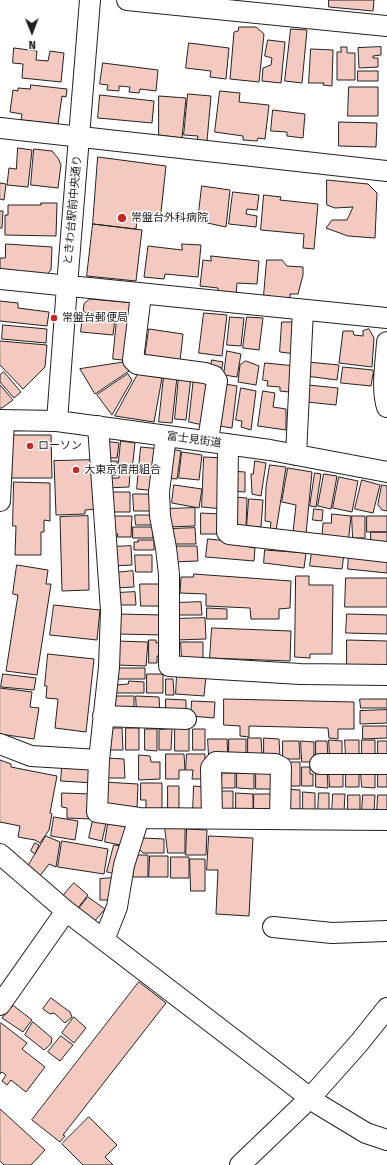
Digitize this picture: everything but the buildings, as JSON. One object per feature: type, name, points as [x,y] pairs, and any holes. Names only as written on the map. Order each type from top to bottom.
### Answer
[{"type":"street","name":"ときわ台駅前中央通り","points":[[57,421],[90,0]]},
{"type":"street","points":[[127,0],[387,26]]},
{"type":"street","points":[[0,128],[79,141],[387,179]]},
{"type":"street","points":[[0,138],[79,141],[387,171]]},
{"type":"street","points":[[0,279],[387,318]]},
{"type":"street","points":[[140,294],[133,360],[137,364],[205,373],[214,376],[217,381],[208,441]]},
{"type":"street","points":[[296,455],[303,310]]},
{"type":"street","points":[[387,342],[384,389],[387,407]]},
{"type":"street","points":[[0,501],[2,420]]},
{"type":"street","name":"富士見街道","points":[[2,420],[57,421],[98,426],[228,444],[387,472]]},
{"type":"street","points":[[98,426],[111,611],[109,667],[99,760],[97,812],[139,818],[387,820]]},
{"type":"street","points":[[166,436],[159,492],[160,516],[169,574],[169,666],[300,674],[387,675]]},
{"type":"street","points":[[228,444],[228,534],[387,552]]},
{"type":"street","points":[[103,716],[186,719]]},
{"type":"street","points":[[0,744],[31,756],[99,760]]},
{"type":"street","points":[[212,818],[211,768],[216,762],[275,764],[280,767],[280,819]]},
{"type":"street","points":[[320,764],[387,764]]},
{"type":"street","points":[[104,940],[117,907],[124,865],[139,818]]},
{"type":"street","points":[[0,854],[66,911],[310,1098],[366,1133],[387,1140]]},
{"type":"street","points":[[0,1005],[66,911]]},
{"type":"street","points":[[272,927],[332,933],[387,931]]},
{"type":"street","points":[[240,1165],[310,1098],[359,1043],[387,1008]]},
{"type":"place","name":"常盤台外科病院","points":[[122,218]]},
{"type":"place","name":"常盤台郵便局","points":[[54,318]]},
{"type":"place","name":"ローソン","points":[[30,446]]},
{"type":"place","name":"大東京信用組合","points":[[76,470]]}]
